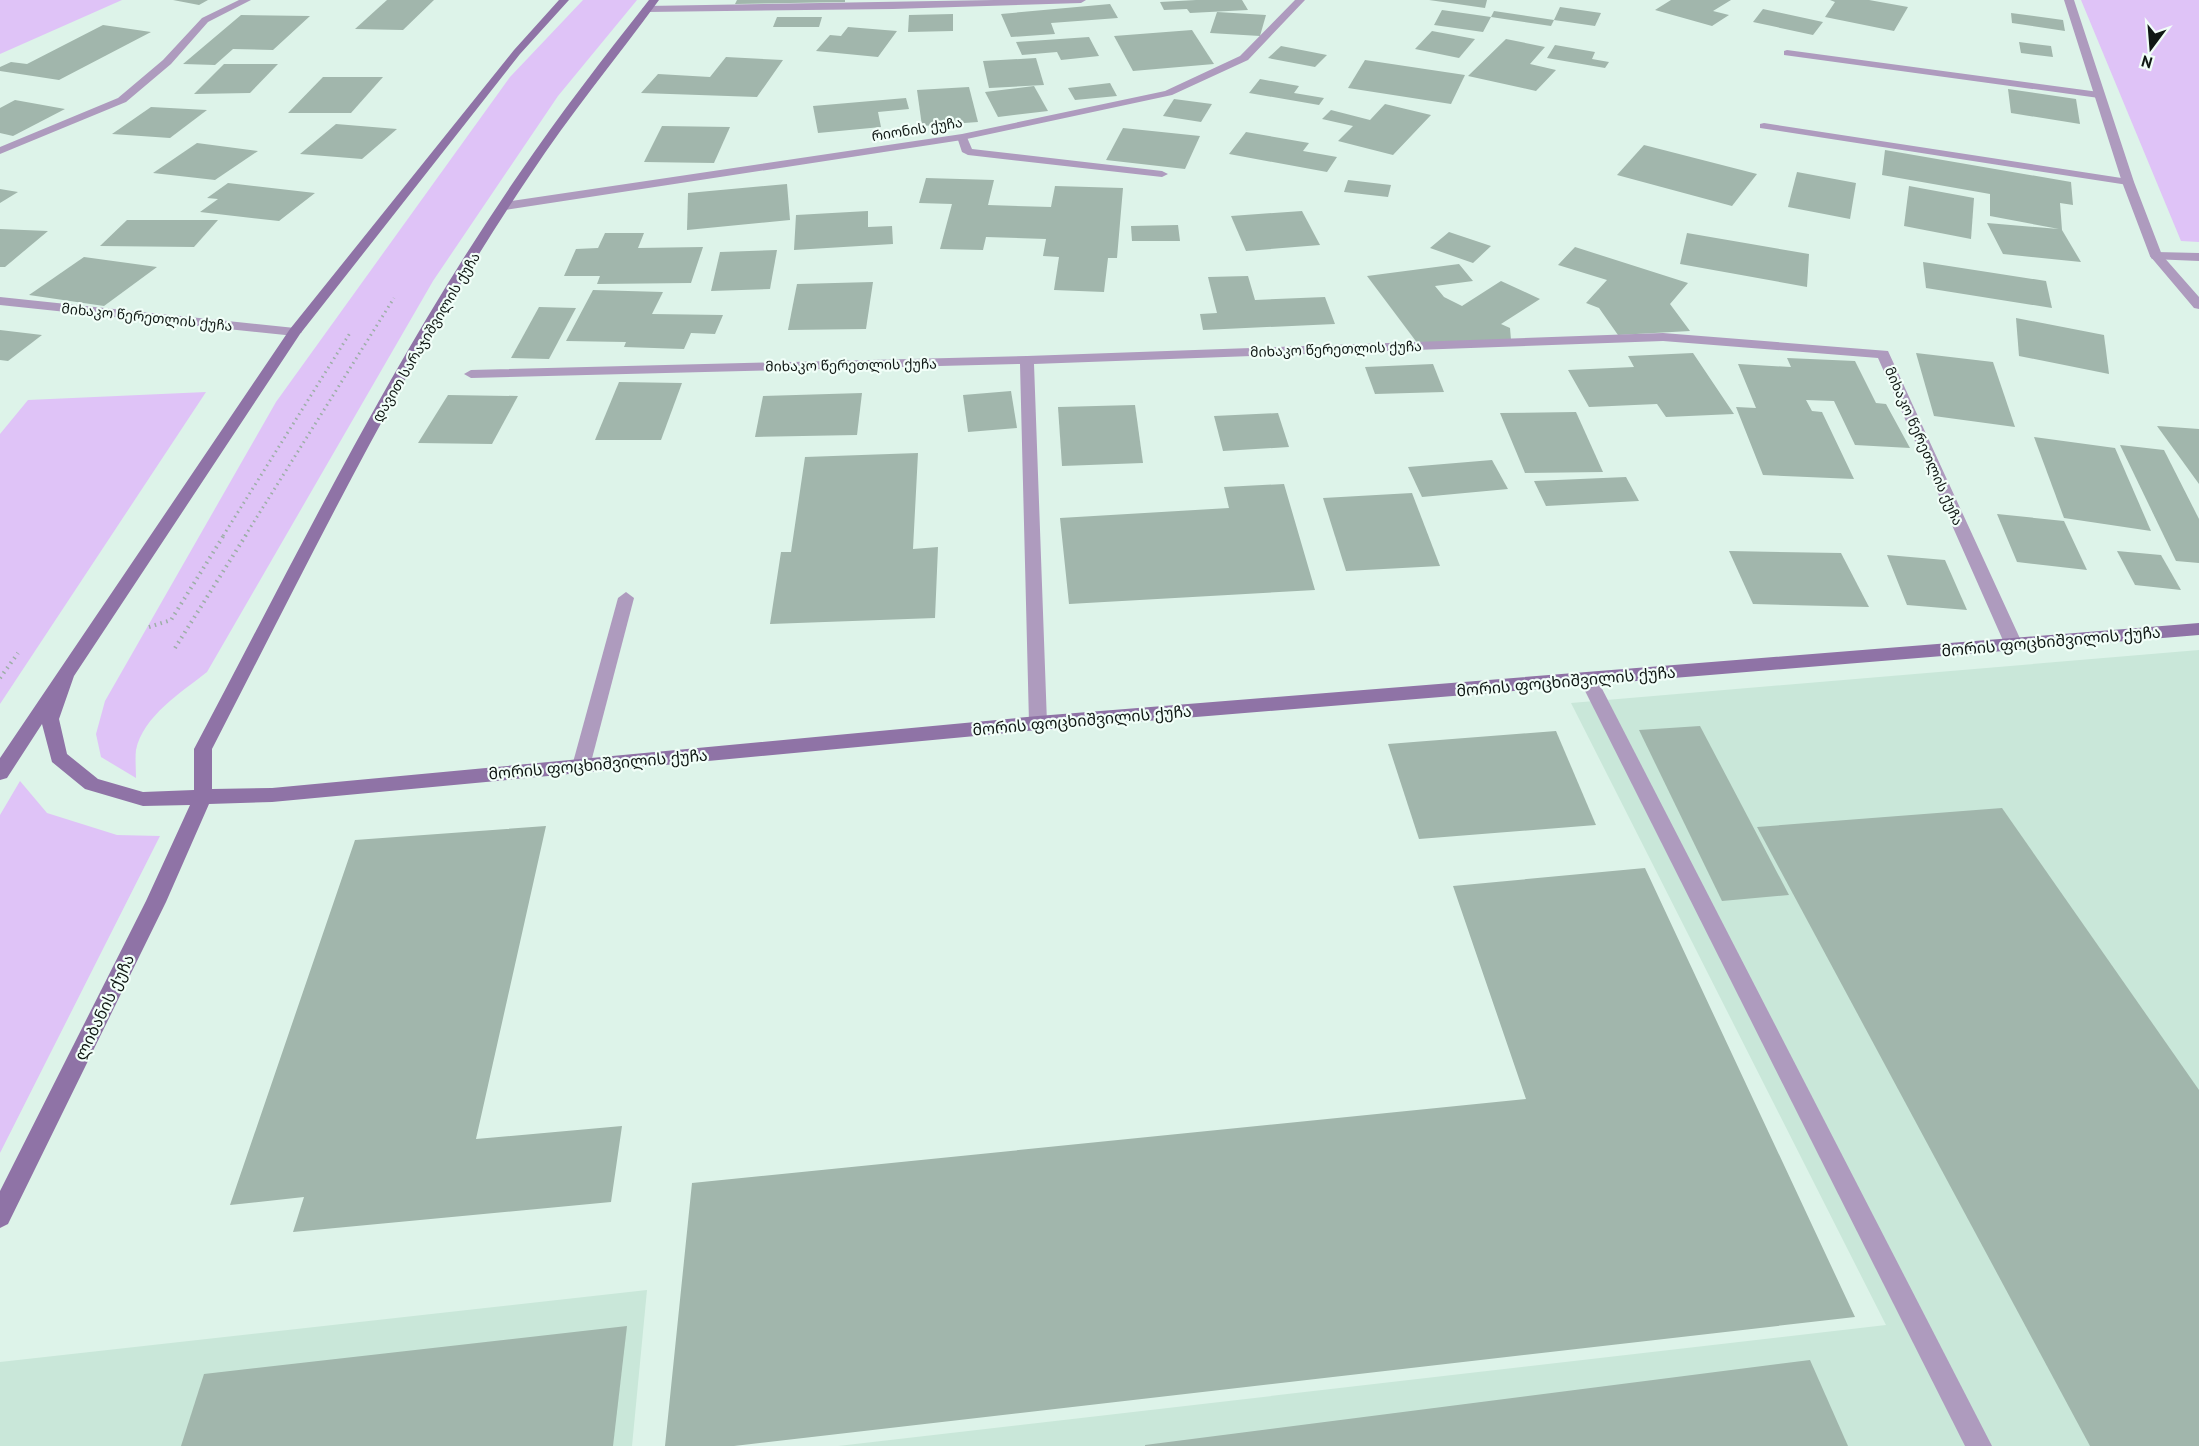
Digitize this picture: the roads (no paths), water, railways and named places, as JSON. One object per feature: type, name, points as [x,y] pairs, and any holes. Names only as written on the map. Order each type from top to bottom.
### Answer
[{"type":"main road","points":[[0,773],[42,707],[66,678],[295,332],[517,52],[564,0]]},
{"type":"main road","name":"დავით სარაჯიშვილის ქუჩა","points":[[203,796],[203,749],[398,378],[505,206],[565,117],[650,4]]},
{"type":"main road","name":"მორის ფოცხიშვილის ქუჩა","points":[[66,678],[50,719],[59,757],[92,784],[143,799],[272,795],[1038,723],[2199,629]]},
{"type":"main road","name":"ლიბანის ქუჩა","points":[[0,1216],[156,902],[203,796]]},
{"type":"street","points":[[0,151],[122,100],[167,62],[205,20],[246,0]]},
{"type":"street","points":[[650,4],[1081,0]]},
{"type":"street","name":"რიონის ქუჩა","points":[[505,206],[962,137],[1168,93],[1244,58],[1300,0]]},
{"type":"street","points":[[2069,0],[2128,182],[2156,256],[2199,305]]},
{"type":"street","points":[[1788,53],[2099,95]]},
{"type":"street","points":[[1764,126],[2128,182]]},
{"type":"street","points":[[962,137],[968,152],[1162,174]]},
{"type":"street","points":[[2156,256],[2199,257]]},
{"type":"street","name":"მიხაკო წერეთლის ქუჩა","points":[[0,301],[295,332]]},
{"type":"street","name":"მიხაკო წერეთლის ქუჩა","points":[[471,374],[1027,360],[1663,337],[1883,354],[2014,645]]},
{"type":"street","points":[[1027,360],[1038,723]]},
{"type":"street","points":[[581,766],[626,598]]},
{"type":"street","points":[[1588,679],[1979,1446]]}]
